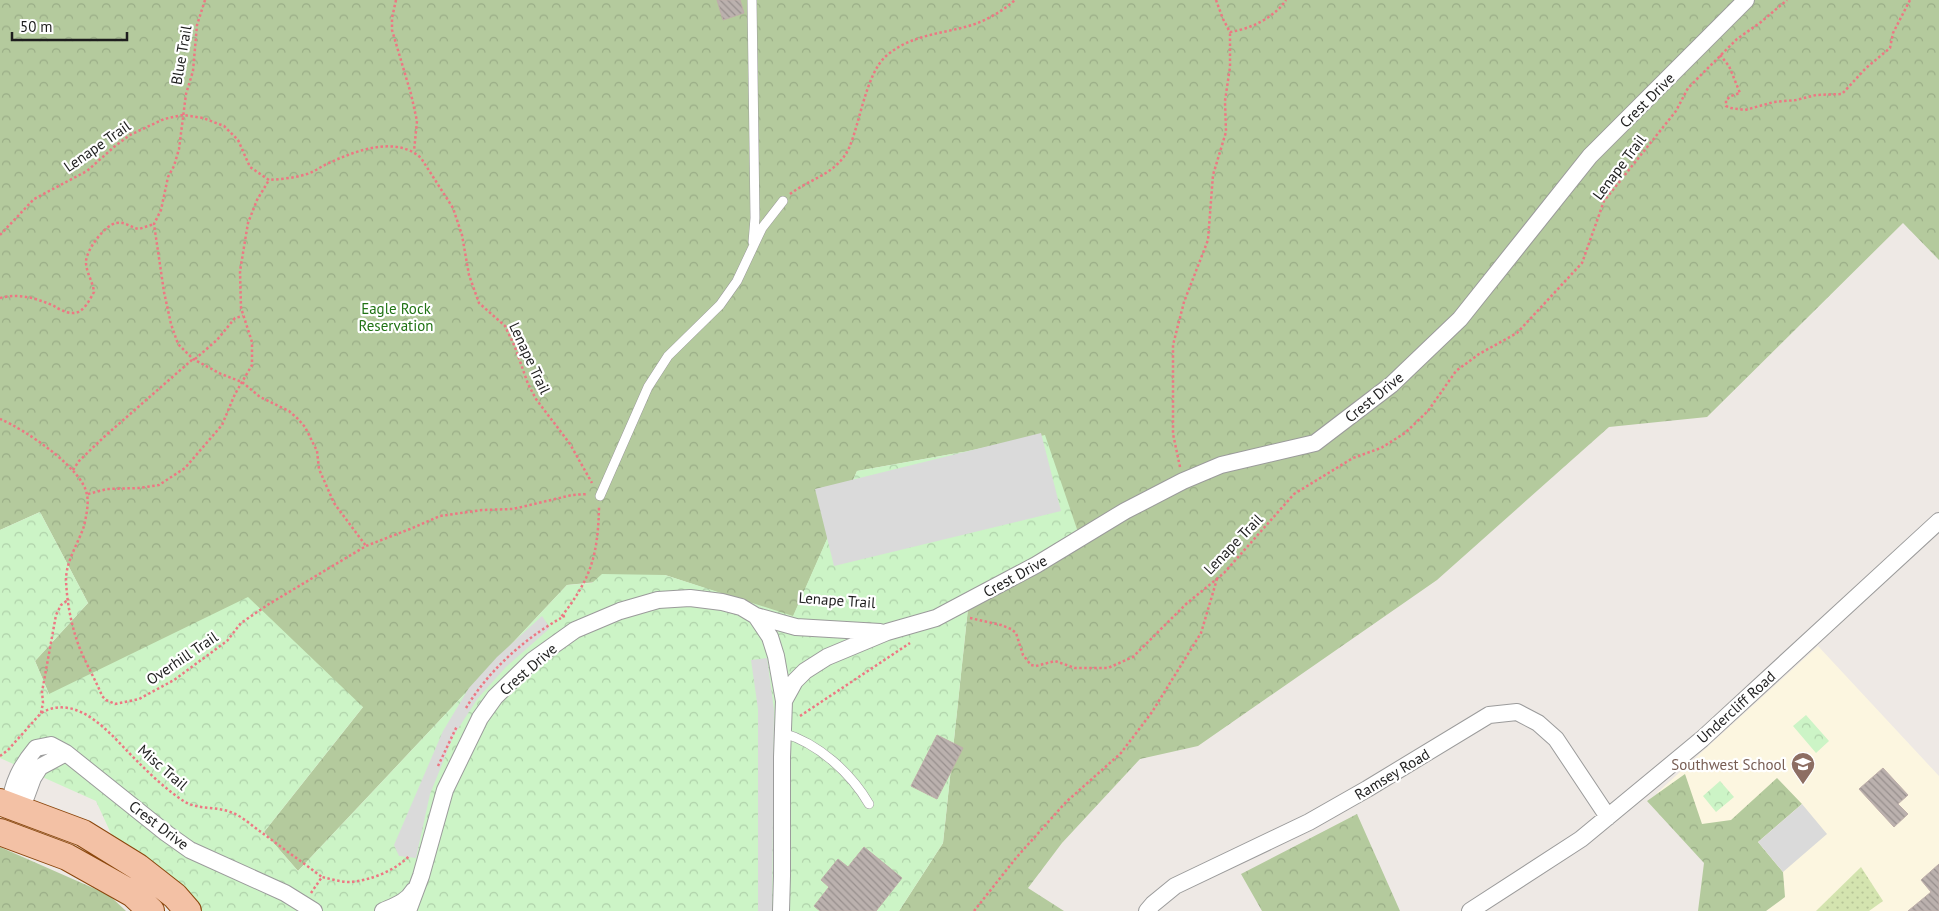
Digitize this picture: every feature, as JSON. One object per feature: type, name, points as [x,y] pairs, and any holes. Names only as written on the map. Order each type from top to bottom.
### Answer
[{"type":"main road","points":[[151,911],[133,894],[67,857],[5,834],[3,807],[83,833],[138,867],[175,896],[188,911]]},
{"type":"street","name":"Crest Drive","points":[[784,701],[789,690],[805,671],[827,657],[887,632],[946,614],[1036,565],[1125,511],[1183,481],[1221,465],[1315,443],[1391,386],[1460,319],[1590,156],[1746,0]]},
{"type":"street","name":"Undercliff Road","points":[[1470,911],[1581,839],[1702,739],[1939,521]]},
{"type":"street","name":"Crest Drive","points":[[408,911],[421,876],[445,790],[480,718],[495,697],[534,660],[575,630],[620,611],[658,600],[690,598],[722,602],[741,607],[756,616],[796,627],[887,632]]},
{"type":"street","points":[[756,616],[770,637],[776,656],[784,701],[781,911]]},
{"type":"street","name":"Ramsey Road","points":[[1147,911],[1175,886],[1309,822],[1489,715],[1517,712],[1538,723],[1556,739],[1608,817]]},
{"type":"street","name":"Crest Drive","points":[[3,807],[23,764],[36,748],[50,745],[66,753],[190,850],[308,907]]},
{"type":"street","name":"Crest Drive","points":[[383,911],[410,897],[416,887]]},
{"type":"lane","points":[[752,0],[755,218],[752,250]]},
{"type":"lane","points":[[600,496],[648,387],[668,356],[720,305],[737,281],[762,228],[783,201]]},
{"type":"lane","points":[[783,733],[798,738],[845,772],[861,790],[870,804]]},
{"type":"path","name":"Blue Trail","points":[[154,224],[161,210],[168,177],[180,149],[186,94],[193,71],[197,24],[205,0]]},
{"type":"path","points":[[0,419],[36,439],[73,470],[87,494],[107,489],[152,487],[177,474],[222,425],[235,394],[252,366],[253,353],[248,325],[243,316],[240,271],[248,223],[257,200],[269,180],[308,174],[329,163],[366,150],[397,146],[414,151],[417,121],[392,30],[392,18],[396,0]]},
{"type":"path","points":[[783,201],[802,186],[823,177],[834,169],[844,156],[849,148],[868,89],[885,57],[900,47],[926,35],[964,28],[986,19],[999,13],[1015,0]]},
{"type":"path","points":[[1183,481],[1173,434],[1173,345],[1184,302],[1208,240],[1213,175],[1226,132],[1225,101],[1230,67],[1230,32],[1216,0]]},
{"type":"path","points":[[1230,32],[1246,30],[1258,24],[1286,0]]},
{"type":"path","name":"Lenape Trail","points":[[946,614],[1001,625],[1011,629],[1016,633],[1023,655],[1031,665],[1036,666],[1055,661],[1075,668],[1108,668],[1133,657],[1186,604],[1218,578],[1294,494],[1354,458],[1381,448],[1405,433],[1428,412],[1456,371],[1479,354],[1518,333],[1582,263],[1604,201],[1676,111],[1688,88],[1720,55],[1787,0]]},
{"type":"path","points":[[1720,55],[1730,66],[1740,92],[1726,100],[1726,106],[1731,108],[1745,110],[1774,102],[1796,100],[1816,95],[1842,94],[1866,68],[1890,48],[1893,33],[1910,0]]},
{"type":"path","name":"Lenape Trail","points":[[0,235],[26,206],[87,171],[130,135],[154,122],[183,115],[203,118],[224,126],[238,140],[250,167],[269,180]]},
{"type":"path","name":"Lenape Trail","points":[[414,151],[421,158],[453,208],[462,235],[469,275],[479,303],[505,326],[536,399],[570,444],[600,496]]},
{"type":"path","points":[[0,298],[17,295],[65,312],[76,312],[86,305],[94,292],[86,263],[88,250],[92,244],[117,223],[139,229],[154,224],[164,292],[178,344],[193,359],[221,374],[242,382],[260,397],[289,411],[305,427],[317,451],[321,473],[334,503],[366,546]]},
{"type":"path","points":[[73,470],[79,461],[105,436],[217,340],[235,318],[243,316]]},
{"type":"path","name":"Overhill Trail","points":[[87,494],[84,526],[67,571],[69,599],[75,633],[83,657],[102,696],[115,704],[139,700],[174,680],[227,641],[241,622],[366,546],[440,516],[482,510],[513,509],[572,495],[600,496]]},
{"type":"path","points":[[561,618],[585,584],[594,562],[599,525],[600,496]]},
{"type":"path","points":[[974,911],[1005,871],[1066,802],[1121,753],[1142,726],[1201,633],[1218,578]]},
{"type":"path","points":[[0,756],[8,750],[41,713],[43,703],[42,692],[56,615],[61,605],[69,599]]},
{"type":"path","points":[[463,714],[480,686],[496,669],[532,636],[561,618],[570,615]]},
{"type":"path","name":"Misc Trail","points":[[41,713],[60,708],[85,714],[103,727],[138,762],[179,798],[191,805],[235,814],[322,877]]},
{"type":"path","points":[[437,769],[460,721]]},
{"type":"path","points":[[308,907],[322,877],[351,882],[370,878],[399,864],[407,858],[412,849]]},
{"type":"shaded area","points":[[1041,433],[1061,511],[834,566],[815,489]]},
{"type":"shaded area","points":[[542,616],[550,628],[506,667],[478,698],[454,735],[430,794],[416,858],[399,856],[394,845],[443,731],[469,688],[497,657]]},
{"type":"shaded area","name":"Southwest School","points":[[1818,646],[1939,776],[1939,911],[1753,911],[1657,793]]},
{"type":"shaded area","points":[[767,658],[774,710],[772,911],[758,911],[758,709],[751,660]]},
{"type":"shaded area","points":[[1802,804],[1827,834],[1783,872],[1758,842]]},
{"type":"green space","name":"Eagle Rock Reservation","points":[[0,0],[1939,0],[1939,260],[1903,223],[1707,417],[1609,427],[1437,580],[1198,746],[1140,759],[1062,843],[1028,888],[1064,911],[899,911],[943,843],[968,608],[963,452],[857,471],[793,617],[665,575],[567,585],[298,871],[264,832],[363,707],[49,694],[35,661],[88,603],[40,512],[0,530]]},
{"type":"green space","points":[[1045,435],[1080,538],[968,609],[943,843],[899,911],[189,911],[113,838],[96,801],[0,758],[0,530],[40,512],[88,603],[35,661],[49,694],[248,597],[363,707],[264,832],[298,871],[567,585],[592,583],[602,574],[665,575],[793,616],[857,471]]},
{"type":"green space","points":[[1806,715],[1829,741],[1816,753],[1793,726]]},
{"type":"green space","points":[[1685,774],[1702,824],[1731,820],[1777,778],[1802,804],[1758,842],[1783,872],[1785,897],[1766,911],[1698,911],[1704,863],[1647,801]]},
{"type":"green space","points":[[1720,781],[1734,797],[1716,812],[1703,796]]},
{"type":"green space","points":[[1357,814],[1400,911],[1262,911],[1241,874]]},
{"type":"green space","points":[[0,847],[109,895],[126,911],[0,911]]},
{"type":"green space","points":[[1861,867],[1883,901],[1869,911],[1816,911]]},
{"type":"building","points":[[717,0],[740,0],[744,13],[723,20]]},
{"type":"building","points":[[937,735],[963,748],[937,799],[911,786]]},
{"type":"building","points":[[1883,768],[1908,795],[1898,804],[1908,814],[1894,827],[1859,789]]},
{"type":"building","points":[[864,847],[902,878],[876,911],[820,911],[814,906],[829,887],[821,880],[838,859],[848,867]]},
{"type":"building","points":[[1939,864],[1939,911],[1908,911],[1931,892],[1921,880]]},
{"type":"place","name":"Southwest School","points":[[1803,785]]}]
